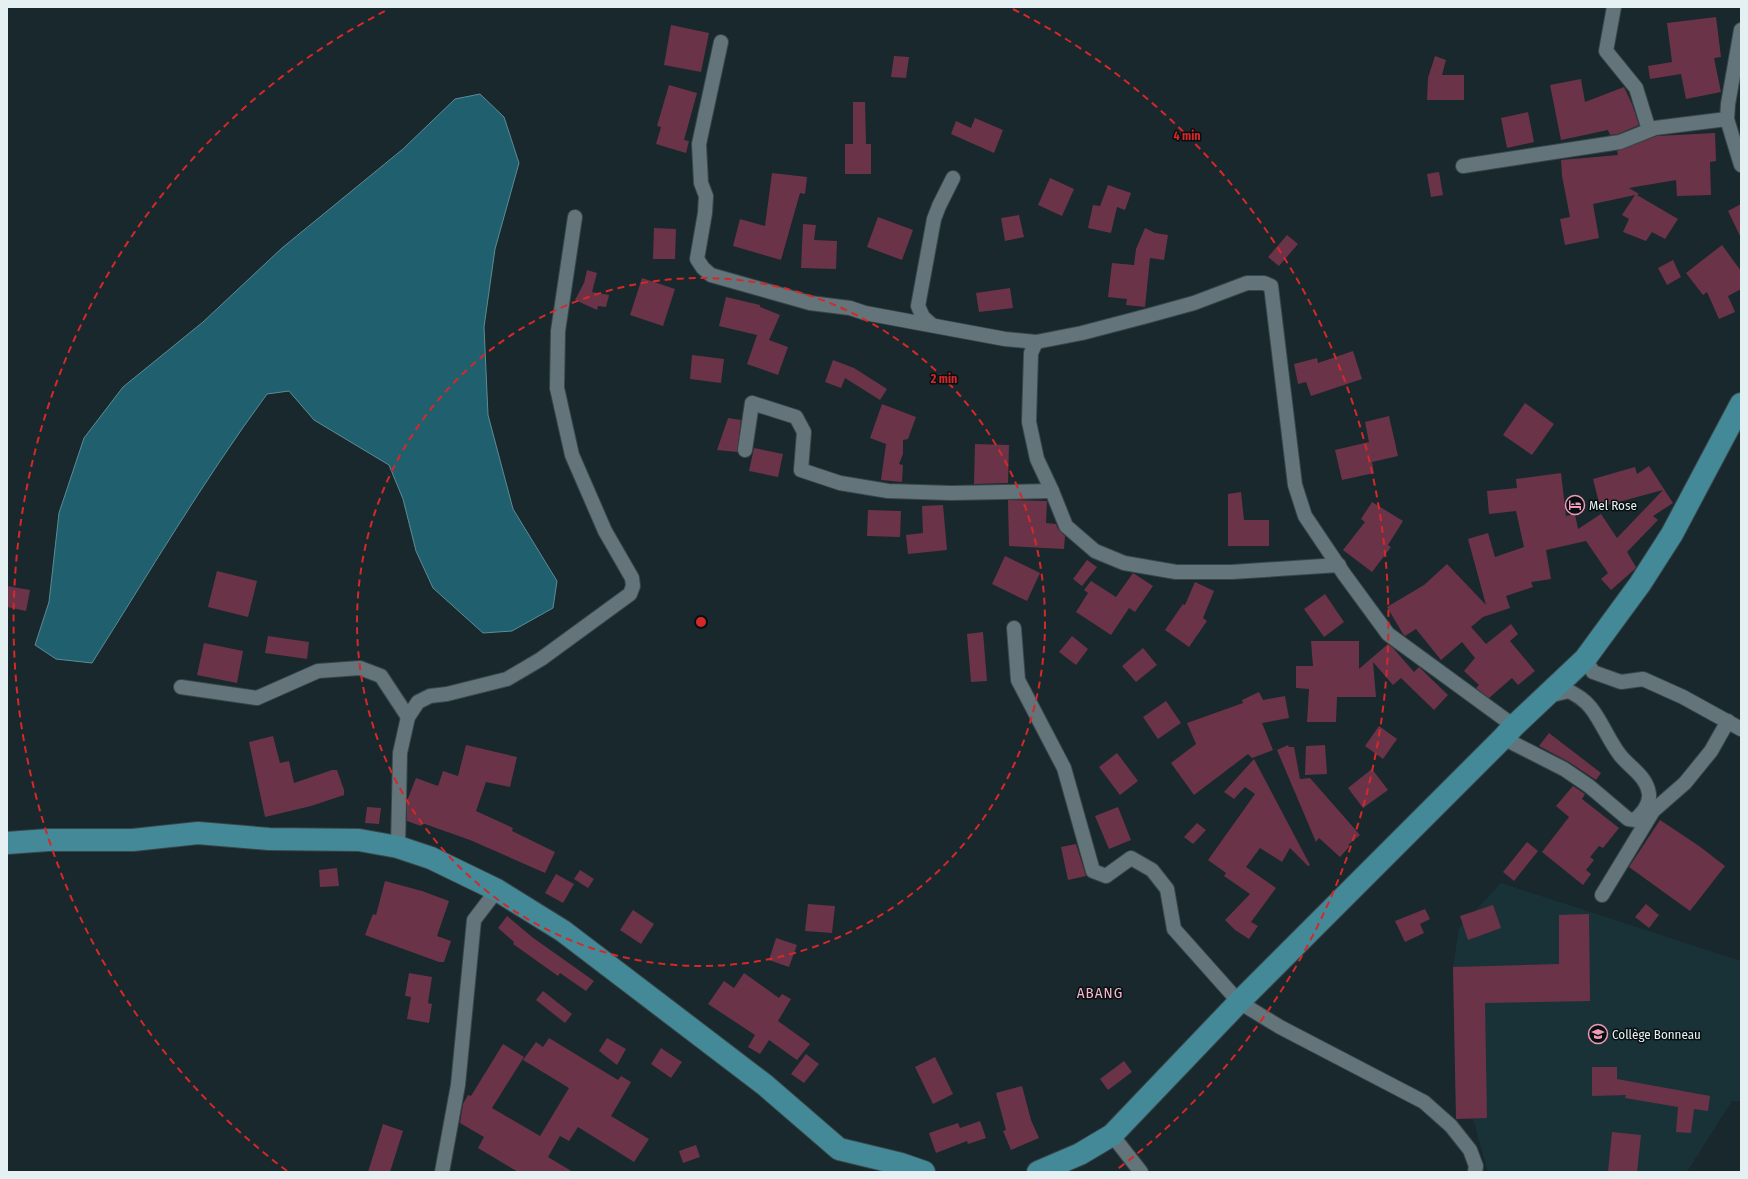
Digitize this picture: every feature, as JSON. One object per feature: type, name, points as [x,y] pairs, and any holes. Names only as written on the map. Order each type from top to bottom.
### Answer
[{"type":"main road","points":[[1038,1172],[1080,1154],[1112,1135],[1239,1002],[1509,732],[1585,659],[1640,584],[1672,534],[1741,404]]},
{"type":"main road","points":[[7,843],[48,840],[133,840],[198,833],[269,839],[359,840],[398,848],[432,858],[496,890],[563,931],[765,1085],[840,1149],[901,1164],[924,1172]]},
{"type":"street","points":[[1614,7],[1606,51],[1636,88],[1649,130]]},
{"type":"street","points":[[1741,30],[1728,104],[1727,119],[1741,165]]},
{"type":"street","points":[[721,42],[699,144],[701,183],[706,196],[705,213],[697,259],[703,268],[711,275],[810,303],[850,308],[865,313],[1005,339],[1036,342],[1082,333],[1194,303],[1247,283],[1264,283],[1271,286],[1296,491],[1305,516],[1344,574],[1388,634],[1509,732],[1589,786],[1628,819],[1635,820],[1644,811],[1647,804],[1649,793],[1643,778],[1620,755],[1592,709],[1582,698],[1569,691],[1547,696]]},
{"type":"street","points":[[1463,166],[1620,142],[1649,130],[1727,119]]},
{"type":"street","points":[[932,325],[923,317],[918,306],[934,219],[953,178]]},
{"type":"street","points":[[398,848],[400,753],[408,716],[418,702],[430,696],[447,694],[507,679],[541,659],[630,594],[633,586],[632,578],[606,531],[572,455],[557,388],[558,330],[575,217]]},
{"type":"street","points":[[1036,342],[1032,353],[1029,422],[1037,459],[1066,526],[1095,551],[1124,563],[1184,572],[1232,572],[1339,565]]},
{"type":"street","points":[[745,450],[752,403],[796,417],[804,432],[801,470],[840,483],[888,491],[951,493],[1052,491]]},
{"type":"street","points":[[1014,628],[1018,680],[1064,768],[1093,871],[1106,876],[1131,858],[1152,870],[1167,889],[1174,929],[1239,1002],[1280,1027],[1424,1102],[1451,1126],[1470,1150],[1476,1166],[1475,1172]]},
{"type":"street","points":[[1585,659],[1593,672],[1621,682],[1643,679],[1683,697],[1741,729]]},
{"type":"street","points":[[181,687],[257,698],[318,671],[360,668],[382,676],[408,716]]},
{"type":"street","points":[[1602,895],[1653,811],[1685,784],[1711,751],[1728,721]]},
{"type":"street","points":[[442,1172],[458,1085],[474,920],[496,890]]},
{"type":"street","points":[[1112,1135],[1141,1172]]},
{"type":"shaded area","name":"Collège Bonneau","points":[[1501,883],[1741,961],[1741,1101],[1732,1101],[1687,1172],[1488,1172],[1473,1119],[1456,1119],[1453,967],[1459,928]]},
{"type":"water","points":[[480,94],[504,117],[519,163],[495,249],[484,327],[488,415],[513,509],[557,581],[553,608],[512,631],[483,633],[433,588],[416,551],[403,499],[389,465],[314,420],[289,391],[267,394],[243,427],[92,663],[56,659],[35,645],[49,602],[59,513],[84,438],[123,387],[203,322],[282,248],[403,149],[455,99]]},
{"type":"building","points":[[1716,17],[1721,57],[1714,58],[1721,92],[1686,99],[1681,74],[1650,79],[1648,66],[1672,62],[1667,23]]},
{"type":"building","points":[[671,25],[709,33],[701,72],[664,65]]},
{"type":"building","points":[[894,56],[909,57],[906,78],[891,77]]},
{"type":"building","points":[[1435,56],[1446,60],[1442,75],[1464,75],[1464,100],[1427,100],[1428,78]]},
{"type":"building","points":[[1581,79],[1585,102],[1624,87],[1639,125],[1618,134],[1610,135],[1608,130],[1561,140],[1550,85]]},
{"type":"building","points":[[669,85],[697,93],[684,140],[689,141],[686,153],[656,144],[661,127],[657,126]]},
{"type":"building","points":[[853,102],[865,102],[866,144],[871,144],[871,174],[845,174],[845,144],[853,144]]},
{"type":"building","points":[[1528,112],[1534,142],[1507,148],[1501,118]]},
{"type":"building","points":[[975,118],[1003,130],[994,153],[951,134],[956,121],[971,128]]},
{"type":"building","points":[[1715,133],[1716,161],[1710,162],[1711,195],[1677,196],[1676,180],[1629,188],[1639,194],[1637,195],[1678,219],[1665,239],[1652,232],[1646,241],[1623,232],[1629,219],[1622,215],[1635,195],[1593,204],[1599,238],[1565,245],[1560,219],[1570,217],[1562,176],[1561,160],[1618,155],[1617,151],[1657,136]]},
{"type":"building","points":[[1439,172],[1443,195],[1431,197],[1427,174]]},
{"type":"building","points":[[772,173],[807,177],[805,194],[800,193],[781,260],[733,246],[740,219],[765,226]]},
{"type":"building","points":[[1050,178],[1074,189],[1062,216],[1038,205]]},
{"type":"building","points":[[1108,185],[1131,193],[1125,210],[1117,207],[1111,233],[1088,228],[1093,205],[1100,206]]},
{"type":"building","points":[[1741,204],[1741,238],[1728,211]]},
{"type":"building","points":[[1019,215],[1024,237],[1005,241],[1001,218]]},
{"type":"building","points":[[878,217],[913,230],[902,260],[867,247]]},
{"type":"building","points":[[803,224],[816,225],[814,240],[837,241],[836,269],[801,268]]},
{"type":"building","points":[[654,228],[676,229],[675,259],[653,259]]},
{"type":"building","points":[[1145,228],[1155,233],[1168,235],[1164,260],[1150,258],[1145,307],[1126,305],[1127,299],[1108,297],[1112,263],[1134,265],[1136,249]]},
{"type":"building","points":[[1287,235],[1298,244],[1279,266],[1268,257]]},
{"type":"building","points":[[1722,245],[1741,271],[1741,289],[1728,296],[1735,312],[1719,319],[1707,292],[1703,295],[1686,273]]},
{"type":"building","points":[[1673,260],[1681,277],[1667,285],[1658,268]]},
{"type":"building","points":[[587,270],[597,273],[592,292],[609,295],[606,307],[598,306],[597,310],[575,300],[584,283]]},
{"type":"building","points":[[642,278],[675,289],[663,326],[630,315]]},
{"type":"building","points":[[1010,288],[1013,308],[979,312],[976,293]]},
{"type":"building","points":[[726,297],[760,305],[760,307],[780,315],[769,340],[788,347],[778,375],[747,364],[757,335],[719,326]]},
{"type":"building","points":[[1353,351],[1362,379],[1311,396],[1306,382],[1298,384],[1294,364],[1317,358],[1318,363]]},
{"type":"building","points":[[692,355],[724,359],[721,383],[690,379]]},
{"type":"building","points":[[833,360],[854,368],[887,389],[880,400],[845,378],[841,388],[825,382]]},
{"type":"building","points":[[1525,403],[1554,424],[1532,455],[1503,435]]},
{"type":"building","points":[[882,404],[916,417],[908,439],[903,440],[903,454],[899,464],[903,465],[902,482],[881,480],[886,444],[870,438]]},
{"type":"building","points":[[1389,416],[1398,456],[1372,462],[1374,473],[1342,480],[1335,450],[1369,442],[1365,422]]},
{"type":"building","points":[[728,418],[741,420],[737,452],[717,450]]},
{"type":"building","points":[[975,444],[1009,445],[1008,483],[974,484]]},
{"type":"building","points":[[754,448],[783,454],[778,477],[749,471]]},
{"type":"building","points":[[1649,466],[1673,503],[1653,516],[1658,520],[1627,552],[1636,567],[1635,569],[1611,590],[1601,579],[1608,573],[1586,541],[1546,550],[1551,579],[1531,582],[1533,587],[1506,596],[1510,608],[1483,617],[1471,627],[1486,644],[1511,624],[1518,634],[1510,641],[1535,671],[1518,685],[1512,678],[1489,698],[1476,688],[1479,685],[1464,671],[1475,658],[1462,642],[1441,660],[1416,629],[1405,636],[1403,634],[1387,607],[1424,585],[1447,564],[1486,605],[1468,539],[1488,533],[1495,557],[1524,547],[1516,511],[1489,514],[1487,491],[1517,488],[1516,479],[1561,473],[1566,516],[1575,514],[1578,529],[1601,514],[1617,538],[1663,490],[1600,507],[1593,479],[1635,467],[1637,474]]},
{"type":"building","points":[[1241,492],[1244,520],[1269,520],[1269,546],[1228,546],[1228,494]]},
{"type":"building","points":[[1008,500],[1047,501],[1046,523],[1056,524],[1058,529],[1065,536],[1064,549],[1009,546]]},
{"type":"building","points":[[1372,502],[1403,521],[1388,545],[1391,547],[1372,572],[1343,550],[1365,522],[1361,519]]},
{"type":"building","points":[[943,505],[947,550],[908,554],[906,535],[923,533],[922,506]]},
{"type":"building","points":[[868,510],[901,511],[900,537],[867,536]]},
{"type":"building","points":[[1005,556],[1040,573],[1027,601],[992,584]]},
{"type":"building","points":[[1087,560],[1097,567],[1082,586],[1073,579]]},
{"type":"building","points":[[217,571],[257,581],[248,617],[208,607]]},
{"type":"building","points":[[1133,573],[1153,586],[1135,612],[1129,608],[1111,635],[1076,612],[1088,593],[1084,590],[1091,581],[1116,597]]},
{"type":"building","points":[[1195,582],[1214,591],[1203,618],[1207,621],[1189,647],[1165,630],[1183,604],[1185,605]]},
{"type":"building","points":[[7,586],[30,590],[26,611],[7,607]]},
{"type":"building","points":[[1325,594],[1344,622],[1324,637],[1304,609]]},
{"type":"building","points":[[983,632],[987,681],[971,682],[967,634]]},
{"type":"building","points":[[268,636],[309,642],[307,659],[265,653]]},
{"type":"building","points":[[1072,636],[1088,649],[1076,665],[1059,652]]},
{"type":"building","points":[[1311,641],[1359,641],[1359,669],[1388,644],[1414,672],[1419,667],[1448,695],[1434,710],[1401,678],[1393,685],[1373,662],[1376,697],[1337,697],[1336,722],[1307,722],[1309,689],[1296,688],[1296,666],[1313,666]]},
{"type":"building","points":[[204,643],[243,651],[237,683],[197,675]]},
{"type":"building","points":[[1143,648],[1157,665],[1136,682],[1122,666]]},
{"type":"building","points":[[1259,692],[1263,700],[1285,696],[1289,718],[1262,723],[1273,750],[1252,758],[1248,754],[1194,795],[1171,763],[1196,744],[1187,723],[1243,703],[1242,700]]},
{"type":"building","points":[[1166,701],[1181,723],[1158,739],[1143,717]]},
{"type":"building","points":[[1379,726],[1397,739],[1383,759],[1365,746]]},
{"type":"building","points":[[1549,733],[1601,773],[1596,780],[1569,762],[1539,746]]},
{"type":"building","points":[[273,736],[280,763],[289,761],[294,783],[332,770],[337,770],[344,790],[344,795],[311,806],[265,817],[249,742]]},
{"type":"building","points":[[466,745],[517,757],[510,787],[486,782],[476,811],[513,828],[512,831],[555,852],[545,873],[470,840],[422,823],[421,826],[407,821],[407,801],[416,778],[438,786],[443,771],[458,776]]},
{"type":"building","points":[[1288,745],[1289,747],[1294,747],[1300,779],[1310,778],[1360,835],[1348,845],[1350,846],[1340,857],[1319,838],[1316,842],[1277,750]]},
{"type":"building","points":[[1325,745],[1327,774],[1305,775],[1306,746]]},
{"type":"building","points":[[1117,753],[1138,781],[1120,795],[1099,767]]},
{"type":"building","points":[[1254,759],[1310,865],[1308,866],[1290,848],[1282,862],[1260,848],[1246,867],[1276,888],[1251,922],[1258,926],[1249,939],[1235,930],[1225,920],[1250,894],[1224,876],[1226,873],[1208,860],[1255,794],[1245,787],[1234,799],[1224,792]]},
{"type":"building","points":[[1372,769],[1388,790],[1363,808],[1348,788]]},
{"type":"building","points":[[1573,786],[1585,794],[1582,799],[1619,828],[1603,848],[1599,846],[1590,857],[1594,860],[1586,870],[1591,874],[1583,885],[1542,852],[1569,817],[1556,806]]},
{"type":"building","points":[[367,807],[381,808],[379,824],[365,823]]},
{"type":"building","points":[[1118,807],[1131,840],[1109,849],[1095,816]]},
{"type":"building","points":[[1660,820],[1699,846],[1725,866],[1690,911],[1629,867]]},
{"type":"building","points":[[1197,823],[1206,830],[1193,844],[1184,837]]},
{"type":"building","points":[[1527,842],[1538,851],[1514,881],[1503,872]]},
{"type":"building","points":[[1076,844],[1086,876],[1068,880],[1061,847]]},
{"type":"building","points":[[337,868],[339,886],[320,887],[319,870]]},
{"type":"building","points":[[580,870],[594,879],[588,888],[574,879]]},
{"type":"building","points":[[556,874],[574,884],[563,903],[545,893]]},
{"type":"building","points":[[385,881],[422,891],[449,901],[437,936],[451,941],[444,962],[439,962],[365,935],[373,914],[376,915]]},
{"type":"building","points":[[808,904],[835,906],[832,933],[805,931]]},
{"type":"building","points":[[1646,904],[1659,915],[1649,928],[1635,917]]},
{"type":"building","points":[[1493,905],[1501,928],[1468,940],[1460,916]]},
{"type":"building","points":[[1425,909],[1430,919],[1420,924],[1424,933],[1405,942],[1395,921]]},
{"type":"building","points":[[633,910],[654,924],[641,944],[620,930]]},
{"type":"building","points":[[1589,914],[1590,1001],[1485,1003],[1487,1118],[1456,1119],[1453,967],[1559,964],[1559,915]]},
{"type":"building","points":[[507,916],[532,937],[594,981],[586,991],[560,973],[558,976],[513,944],[514,942],[498,928]]},
{"type":"building","points":[[776,938],[797,945],[789,967],[769,960]]},
{"type":"building","points":[[409,973],[432,977],[428,1003],[432,1004],[429,1023],[407,1019],[411,997],[405,996]]},
{"type":"building","points":[[744,973],[779,998],[782,994],[791,999],[778,1021],[810,1044],[797,1060],[769,1040],[760,1054],[748,1047],[755,1035],[708,1004],[724,981],[734,988]]},
{"type":"building","points":[[543,991],[572,1014],[565,1023],[536,1000]]},
{"type":"building","points":[[549,1038],[618,1080],[621,1076],[631,1082],[611,1116],[649,1139],[634,1162],[578,1127],[569,1141],[560,1136],[548,1157],[573,1172],[518,1172],[478,1148],[484,1137],[460,1123],[463,1104],[468,1095],[471,1096],[503,1044],[524,1057],[492,1108],[540,1136],[569,1088],[523,1060],[536,1042],[543,1047]]},
{"type":"building","points":[[607,1038],[626,1049],[617,1065],[599,1051]]},
{"type":"building","points":[[661,1048],[682,1062],[671,1078],[651,1064]]},
{"type":"building","points":[[806,1054],[819,1064],[804,1083],[791,1074]]},
{"type":"building","points":[[935,1057],[953,1094],[933,1104],[915,1067]]},
{"type":"building","points":[[1124,1061],[1132,1072],[1108,1090],[1100,1079]]},
{"type":"building","points":[[1592,1067],[1617,1067],[1617,1079],[1710,1096],[1708,1111],[1694,1109],[1691,1133],[1676,1132],[1678,1107],[1625,1098],[1626,1095],[1592,1096]]},
{"type":"building","points":[[1022,1086],[1031,1120],[1039,1138],[1011,1150],[1003,1131],[1006,1130],[996,1093]]},
{"type":"building","points":[[980,1121],[986,1138],[968,1144],[967,1141],[936,1153],[929,1133],[958,1123],[960,1128]]},
{"type":"building","points":[[383,1124],[403,1131],[390,1172],[368,1172]]},
{"type":"building","points":[[1612,1132],[1641,1135],[1637,1172],[1608,1172]]},
{"type":"building","points":[[696,1145],[700,1157],[683,1163],[679,1151]]},
{"type":"place","name":"Mel Rose","points":[[1575,505]]},
{"type":"place","name":"Collège Bonneau","points":[[1598,1034]]},
{"type":"district","name":"ABANG","points":[[1100,993]]}]
